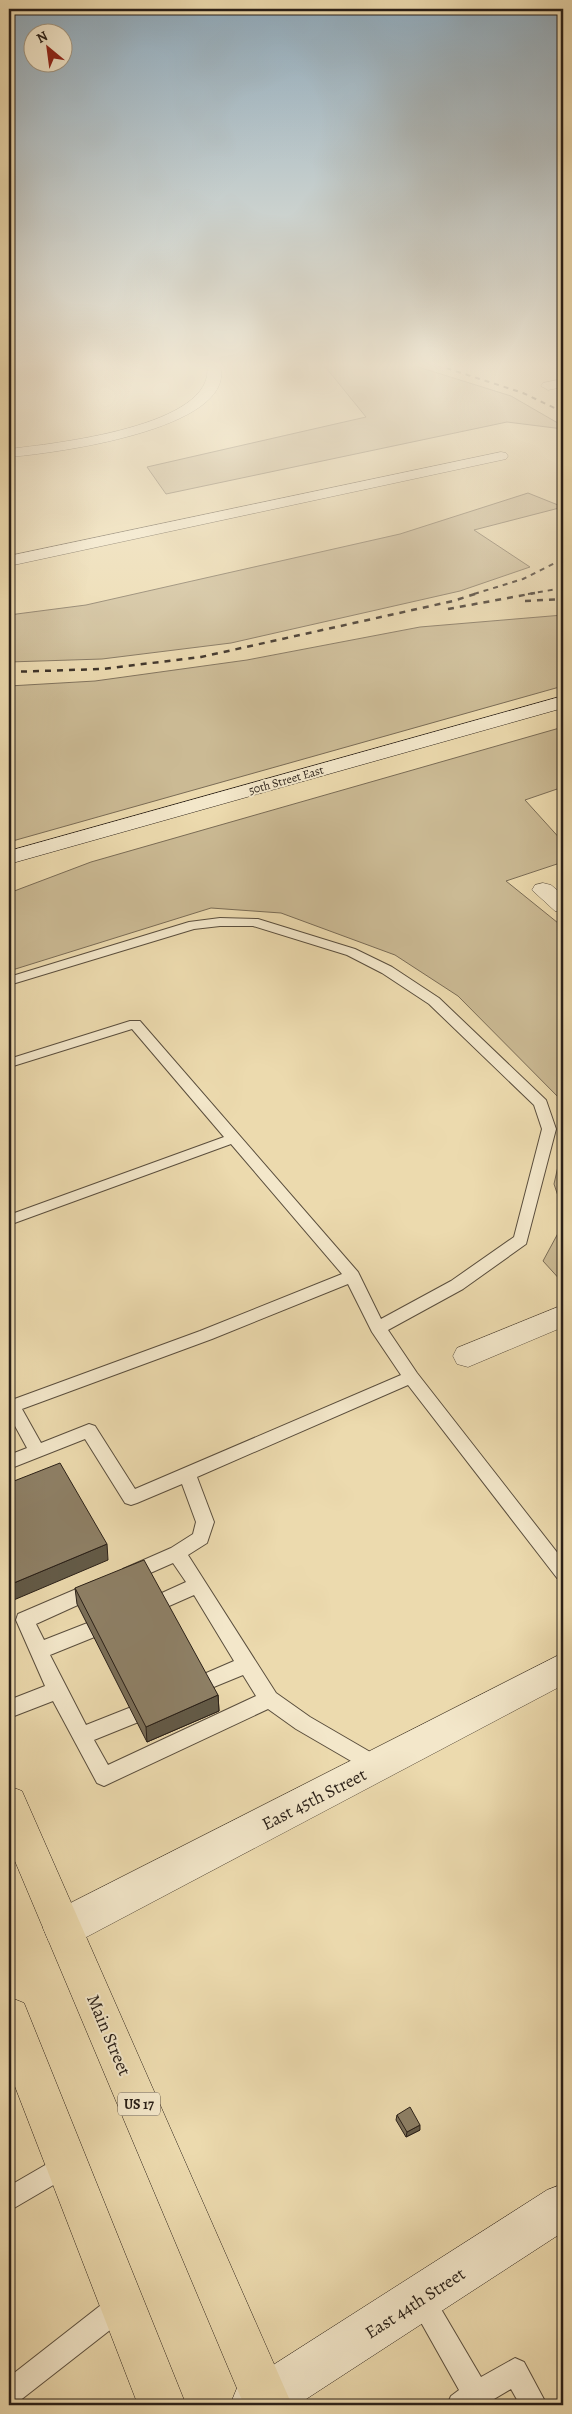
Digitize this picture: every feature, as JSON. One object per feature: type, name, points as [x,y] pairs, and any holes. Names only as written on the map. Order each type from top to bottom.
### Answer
[{"type":"main road","name":"Main Street","points":[[9,1803],[263,2403]]},
{"type":"main road","points":[[9,2018],[162,2405]]},
{"type":"street","points":[[9,560],[398,478]]},
{"type":"street","name":"50th Street East","points":[[9,858],[563,702]]},
{"type":"street","points":[[553,887],[563,906]]},
{"type":"street","points":[[468,1356],[563,1315]]},
{"type":"street","name":"East 45th Street","points":[[63,1928],[563,1668]]},
{"type":"street","name":"East 44th Street","points":[[263,2403],[563,2206]]},
{"type":"lane","points":[[9,981],[193,926],[220,922],[254,922],[351,952],[387,970],[434,1001],[542,1103],[549,1129],[521,1240],[457,1286],[378,1328]]},
{"type":"lane","points":[[9,1063],[135,1024],[352,1276],[378,1328],[411,1377],[563,1572]]},
{"type":"lane","points":[[9,1220],[234,1138]]},
{"type":"lane","points":[[37,1451],[10,1404],[206,1335],[352,1276]]},
{"type":"lane","points":[[9,1462],[89,1431],[131,1498],[411,1377]]},
{"type":"lane","points":[[187,1474],[205,1522],[201,1538],[178,1553],[25,1620],[58,1690],[104,1777],[269,1699]]},
{"type":"lane","points":[[178,1553],[269,1699],[303,1723],[377,1766]]},
{"type":"lane","points":[[160,1602],[198,1585]]},
{"type":"lane","points":[[40,1651],[90,1630]]},
{"type":"lane","points":[[204,1684],[247,1664]]},
{"type":"lane","points":[[9,1709],[58,1690]]},
{"type":"lane","points":[[82,1736],[134,1715]]},
{"type":"lane","points":[[9,2198],[67,2165]]},
{"type":"lane","points":[[422,2300],[468,2400],[515,2371],[534,2405]]},
{"type":"lane","points":[[9,2392],[122,2305]]},
{"type":"shaded area","points":[[154,478],[243,478],[166,494]]},
{"type":"shaded area","points":[[528,493],[563,507],[474,530],[530,567],[460,591],[231,643],[102,659],[9,662],[9,615],[86,605],[400,534]]},
{"type":"shaded area","points":[[563,615],[563,686],[9,842],[9,686],[95,681],[247,660],[420,627]]},
{"type":"shaded area","points":[[563,727],[563,787],[525,800],[563,842],[563,862],[506,881],[563,927],[563,1102],[458,996],[395,955],[281,913],[211,908],[9,971],[9,893],[91,862]]},
{"type":"shaded area","points":[[563,1144],[563,1211],[554,1184]]},
{"type":"shaded area","points":[[563,1224],[563,1283],[543,1261]]},
{"type":"building","points":[[60,1463],[107,1544],[9,1585],[9,1483]]},
{"type":"building","points":[[144,1560],[218,1695],[146,1727],[75,1588]]},
{"type":"building","points":[[410,2107],[420,2125],[407,2132],[397,2115]]},
{"type":"railway","points":[[474,594],[523,579],[563,559]]},
{"type":"railway","points":[[528,594],[563,588]]},
{"type":"railway","points":[[9,672],[102,669],[201,657],[453,601],[478,593]]},
{"type":"railway","points":[[448,609],[535,593]]},
{"type":"railway","points":[[525,601],[563,599]]}]
